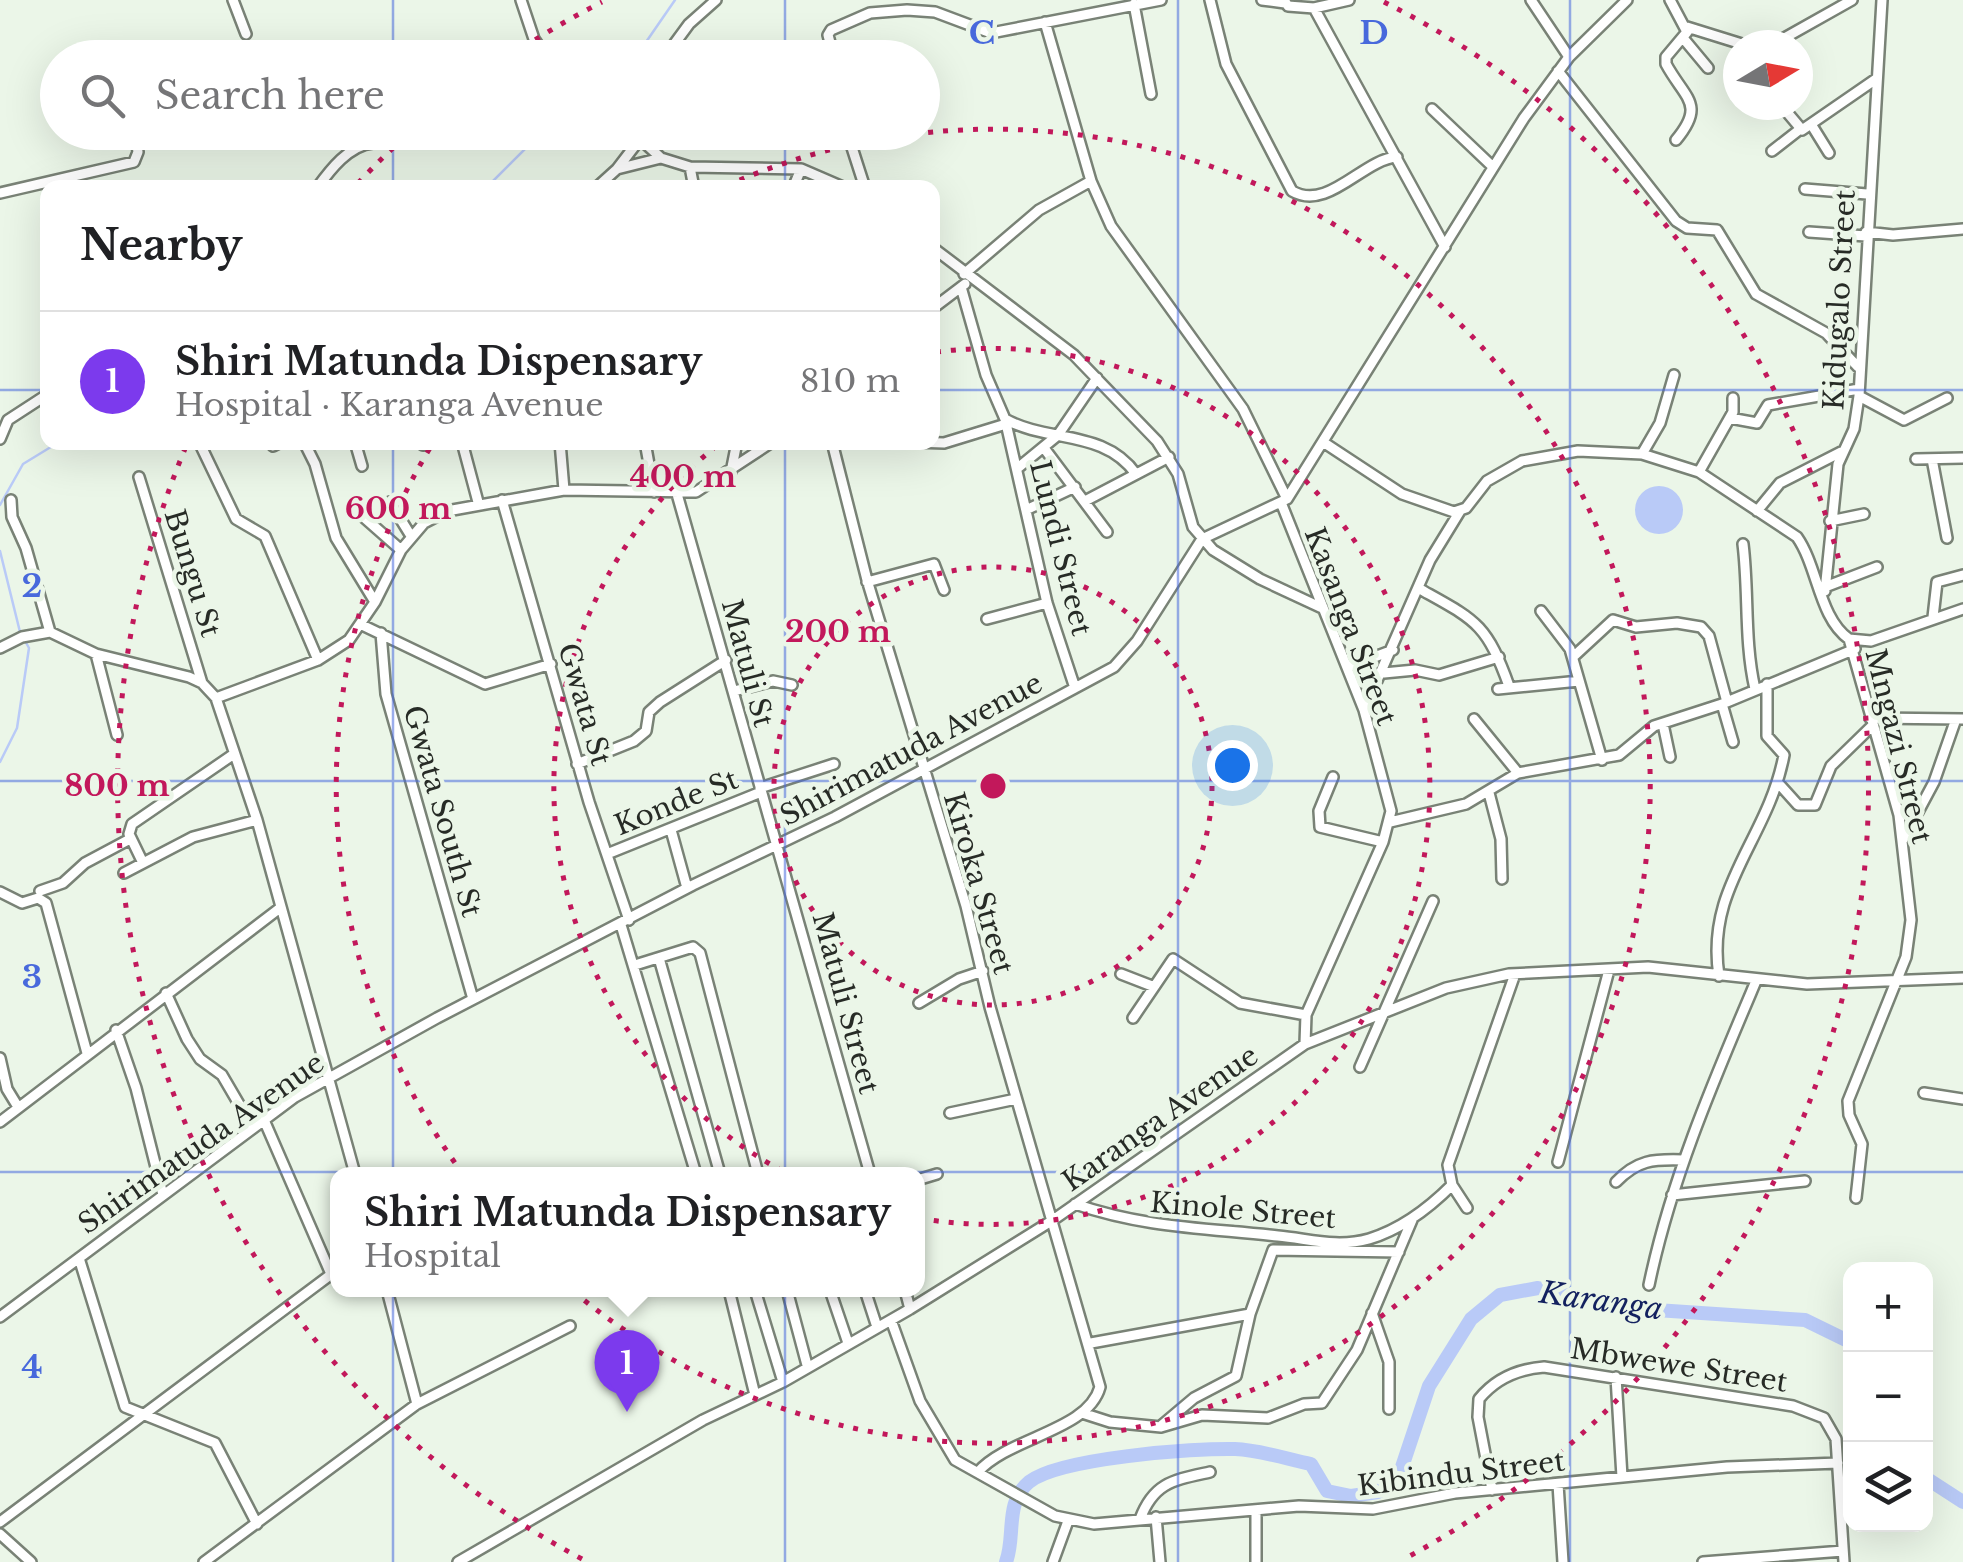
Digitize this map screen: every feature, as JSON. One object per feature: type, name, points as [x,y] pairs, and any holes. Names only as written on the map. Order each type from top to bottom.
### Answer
[{"type":"street","points":[[233,0],[246,34]]},
{"type":"street","points":[[522,0],[535,40]]},
{"type":"street","points":[[677,40],[716,0]]},
{"type":"street","points":[[828,40],[837,24],[906,5],[991,33],[1045,22],[1093,5],[1160,0]]},
{"type":"street","points":[[1210,0],[1226,64],[1292,191],[1315,195],[1385,158],[1396,157]]},
{"type":"street","points":[[1262,0],[1314,8],[1349,0]]},
{"type":"street","points":[[1531,0],[1569,57]]},
{"type":"street","points":[[1202,538],[1284,502],[1492,167],[1569,57],[1627,0]]},
{"type":"street","points":[[1670,0],[1708,68]]},
{"type":"street","points":[[1799,30],[1852,0]]},
{"type":"street","name":"Kidugalo Street","points":[[1825,599],[1830,521],[1841,452],[1854,428],[1859,392],[1867,194],[1882,0]]},
{"type":"street","points":[[864,2],[870,13]]},
{"type":"street","points":[[1134,4],[1151,94]]},
{"type":"street","points":[[1314,8],[1445,247]]},
{"type":"street","name":"Kasanga Street","points":[[1045,22],[1092,182],[1122,244],[1243,409],[1284,502],[1364,710],[1390,822]]},
{"type":"street","points":[[1685,32],[1723,40]]},
{"type":"street","points":[[1676,140],[1692,120],[1693,110],[1665,60],[1685,32]]},
{"type":"street","points":[[1558,71],[1676,222],[1687,228],[1717,230],[1756,294],[1826,334],[1859,368]]},
{"type":"street","points":[[1772,150],[1876,79]]},
{"type":"street","points":[[1432,109],[1492,167]]},
{"type":"street","points":[[1792,120],[1800,130]]},
{"type":"street","points":[[1811,124],[1829,153]]},
{"type":"street","points":[[56,180],[134,162],[138,150]]},
{"type":"street","points":[[324,180],[342,158],[355,150]]},
{"type":"street","points":[[605,180],[628,150]]},
{"type":"street","points":[[652,150],[661,158],[690,167],[800,168],[827,180]]},
{"type":"street","points":[[853,150],[862,180]]},
{"type":"street","points":[[617,169],[661,158]]},
{"type":"street","points":[[690,167],[692,180]]},
{"type":"street","points":[[796,180],[800,168]]},
{"type":"street","points":[[940,303],[1039,210],[1092,182]]},
{"type":"street","points":[[0,193],[40,184]]},
{"type":"street","points":[[1805,189],[1867,194]]},
{"type":"street","points":[[1809,232],[1893,235],[1963,229]]},
{"type":"street","points":[[940,254],[1097,378],[1170,457],[1193,526],[1202,538],[1250,573],[1322,608]]},
{"type":"street","name":"Lundi Street","points":[[960,287],[1019,467],[1047,603],[1075,688]]},
{"type":"street","points":[[1642,454],[1660,423],[1674,375]]},
{"type":"street","points":[[1019,467],[1058,435],[1097,378]]},
{"type":"street","points":[[1730,418],[1758,422],[1768,405],[1859,392],[1904,420],[1948,398]]},
{"type":"street","points":[[1699,472],[1730,418],[1733,398]]},
{"type":"street","points":[[0,440],[17,412],[40,399]]},
{"type":"street","points":[[940,442],[1005,421],[1029,431],[1108,448],[1124,457],[1136,474]]},
{"type":"street","points":[[1324,442],[1402,494],[1460,511]]},
{"type":"street","points":[[1044,448],[1108,532]]},
{"type":"street","points":[[202,450],[236,518],[264,536],[318,660]]},
{"type":"street","points":[[308,450],[336,538],[376,602]]},
{"type":"street","points":[[357,450],[362,466]]},
{"type":"street","points":[[464,450],[478,502]]},
{"type":"street","points":[[561,450],[564,490]]},
{"type":"street","points":[[646,450],[654,492]]},
{"type":"street","points":[[731,472],[736,450]]},
{"type":"street","points":[[216,698],[318,660],[349,640],[362,626],[411,536],[447,511],[478,502],[564,490],[696,492],[761,450]]},
{"type":"street","name":"Kiroka Street","points":[[834,450],[1016,1100],[1091,1343],[1100,1388],[1097,1398],[1082,1413]]},
{"type":"street","name":"Mngazi Street","points":[[1364,710],[1418,588],[1460,511],[1486,481],[1522,460],[1578,451],[1642,454],[1699,472],[1798,537],[1832,621],[1850,644],[1870,722],[1894,792],[1903,840],[1910,941],[1848,1101],[1864,1159],[1856,1198]]},
{"type":"street","points":[[1757,511],[1780,484],[1841,452]]},
{"type":"street","points":[[1085,501],[1170,457]]},
{"type":"street","points":[[1916,460],[1963,458]]},
{"type":"street","points":[[1932,459],[1946,538]]},
{"type":"street","name":"Bungu St","points":[[139,477],[202,683]]},
{"type":"street","points":[[1028,509],[1075,487]]},
{"type":"street","name":"Matuli St","points":[[676,494],[777,844]]},
{"type":"street","points":[[12,500],[12,517],[26,548],[50,632]]},
{"type":"street","name":"Gwata St","points":[[502,500],[607,854],[636,970],[694,1167]]},
{"type":"street","points":[[390,502],[411,536]]},
{"type":"street","points":[[358,514],[401,550]]},
{"type":"street","points":[[1830,521],[1864,514]]},
{"type":"street","name":"Shirimatuda Avenue","points":[[0,1316],[264,1120],[328,1078],[687,888],[923,770],[1126,657],[1202,538]]},
{"type":"street","points":[[1743,544],[1749,603],[1746,640],[1755,689]]},
{"type":"street","points":[[868,582],[934,564],[944,590]]},
{"type":"street","points":[[1825,587],[1877,567]]},
{"type":"street","points":[[1933,618],[1937,582],[1963,575]]},
{"type":"street","points":[[1418,588],[1480,624],[1510,686]]},
{"type":"street","points":[[987,619],[1047,603]]},
{"type":"street","points":[[1305,1044],[1306,1016],[1390,822],[1489,794],[1518,773],[1602,760],[1630,750],[1654,726],[1725,703],[1850,644],[1871,641],[1963,609]]},
{"type":"street","points":[[1541,611],[1573,657],[1602,760]]},
{"type":"street","points":[[1573,657],[1613,620],[1636,626],[1692,624],[1710,636],[1734,742]]},
{"type":"street","points":[[362,626],[485,684],[552,664]]},
{"type":"street","points":[[0,634],[4,646],[50,632],[96,654],[158,667],[202,683],[216,698],[257,820],[353,1167]]},
{"type":"street","name":"Gwata South St","points":[[381,634],[386,694],[473,999]]},
{"type":"street","points":[[1348,668],[1393,650]]},
{"type":"street","points":[[96,654],[116,735]]},
{"type":"street","points":[[1384,672],[1415,670],[1439,675],[1499,657]]},
{"type":"street","points":[[578,764],[644,734],[650,712],[660,702],[726,660]]},
{"type":"street","points":[[734,691],[773,681],[792,685]]},
{"type":"street","points":[[1498,688],[1579,681]]},
{"type":"street","points":[[1719,976],[1716,929],[1726,886],[1765,822],[1784,756],[1767,736],[1767,684]]},
{"type":"street","points":[[1474,719],[1518,773]]},
{"type":"street","points":[[1779,784],[1798,805],[1815,806],[1831,766],[1870,722],[1959,719],[1934,782],[1903,840]]},
{"type":"street","points":[[1663,724],[1670,757]]},
{"type":"street","points":[[143,863],[130,839],[132,824],[234,754]]},
{"type":"street","name":"Konde St","points":[[607,854],[760,790],[834,764]]},
{"type":"street","points":[[1333,777],[1318,819],[1320,828],[1383,842]]},
{"type":"street","points":[[1489,794],[1501,839],[1502,879]]},
{"type":"street","points":[[124,873],[193,836],[257,820]]},
{"type":"street","points":[[671,830],[687,888]]},
{"type":"street","points":[[40,891],[63,883],[85,863],[130,839]]},
{"type":"street","name":"Matuli Street","points":[[777,844],[868,1167]]},
{"type":"street","points":[[0,892],[22,903],[38,898],[46,903],[87,1053]]},
{"type":"street","points":[[1360,1067],[1380,1014],[1433,901]]},
{"type":"street","points":[[0,1122],[280,908]]},
{"type":"street","points":[[636,970],[692,947],[700,954],[756,1167]]},
{"type":"street","points":[[659,958],[718,1167]]},
{"type":"street","points":[[1133,1018],[1173,959],[1240,1003],[1306,1016]]},
{"type":"street","name":"Karanga Avenue","points":[[458,1562],[703,1420],[783,1382],[807,1364],[910,1309],[1053,1220],[1305,1044],[1380,1014],[1466,982],[1514,974],[1648,967],[1807,984],[1963,978]]},
{"type":"street","points":[[1558,1162],[1609,970]]},
{"type":"street","points":[[919,1004],[960,979],[982,971]]},
{"type":"street","points":[[1121,974],[1152,986]]},
{"type":"street","points":[[1467,1208],[1452,1185],[1448,1164],[1514,974]]},
{"type":"street","points":[[1650,1285],[1683,1160],[1756,981]]},
{"type":"street","points":[[166,993],[187,1040],[200,1059],[222,1074],[253,1128]]},
{"type":"street","points":[[116,1030],[136,1088],[163,1196]]},
{"type":"street","points":[[0,1058],[6,1088],[18,1107]]},
{"type":"street","points":[[1924,1093],[1963,1099]]},
{"type":"street","points":[[950,1113],[1016,1100]]},
{"type":"street","points":[[264,1120],[330,1263]]},
{"type":"street","points":[[1616,1182],[1632,1165],[1644,1160],[1683,1160]]},
{"type":"street","points":[[925,1178],[937,1174]]},
{"type":"street","points":[[1672,1195],[1805,1182]]},
{"type":"street","name":"Kinole Street","points":[[1075,1204],[1125,1222],[1278,1236],[1314,1244],[1369,1239],[1412,1220],[1452,1185]]},
{"type":"street","points":[[890,1320],[920,1401],[942,1444],[956,1460],[978,1472],[1003,1450],[1082,1413],[1110,1422],[1161,1427],[1202,1415],[1268,1418],[1304,1404],[1322,1404],[1357,1350],[1412,1220]]},
{"type":"street","points":[[1161,1427],[1194,1398],[1236,1376],[1250,1314],[1273,1250],[1399,1252]]},
{"type":"street","points":[[79,1258],[125,1408],[215,1443],[257,1524]]},
{"type":"street","points":[[0,1506],[2,1521],[330,1275]]},
{"type":"street","points":[[389,1297],[417,1404]]},
{"type":"street","points":[[730,1297],[755,1395]]},
{"type":"street","points":[[757,1297],[783,1382]]},
{"type":"street","points":[[789,1297],[807,1364]]},
{"type":"street","points":[[832,1297],[848,1343]]},
{"type":"street","points":[[867,1297],[877,1327]]},
{"type":"street","points":[[906,1297],[910,1309]]},
{"type":"street","points":[[1372,1313],[1389,1362],[1390,1408]]},
{"type":"street","points":[[1091,1343],[1250,1314]]},
{"type":"street","points":[[204,1562],[417,1404],[570,1326]]},
{"type":"street","name":"Mbwewe Street","points":[[1492,1490],[1478,1417],[1479,1399],[1488,1388],[1527,1368],[1616,1377],[1812,1410],[1830,1425],[1838,1463],[1844,1556]]},
{"type":"street","points":[[1616,1377],[1622,1477]]},
{"type":"street","name":"Kibindu Street","points":[[978,1472],[1068,1521],[1256,1510],[1373,1510],[1492,1490],[1838,1463]]},
{"type":"street","points":[[1140,1519],[1160,1485],[1210,1472]]},
{"type":"street","points":[[1558,1484],[1562,1562]]},
{"type":"street","points":[[1256,1510],[1256,1562]]},
{"type":"street","points":[[1156,1517],[1160,1562]]},
{"type":"street","points":[[1053,1562],[1068,1521]]},
{"type":"street","points":[[0,1534],[30,1562]]},
{"type":"street","points":[[1703,1562],[1844,1556]]},
{"type":"water","points":[[1659,486],[1676,493],[1683,510],[1676,527],[1659,534],[1642,527],[1635,510],[1642,493]]},
{"type":"waterway","points":[[647,40],[675,0]]},
{"type":"waterway","points":[[494,180],[524,150]]},
{"type":"waterway","points":[[0,505],[23,464],[46,450]]},
{"type":"waterway","points":[[0,551],[20,632]]},
{"type":"waterway","points":[[0,762],[17,728],[29,648],[24,639]]},
{"type":"waterway","name":"Karanga","points":[[1006,1562],[1013,1510],[1021,1490],[1045,1474],[1097,1461],[1190,1450],[1244,1450],[1311,1464],[1327,1491],[1351,1496],[1378,1492],[1400,1473],[1429,1386],[1471,1319],[1500,1295],[1538,1288],[1641,1309],[1805,1320],[1843,1339]]},
{"type":"waterway","name":"Karanga","points":[[1933,1483],[1963,1502]]},
{"type":"place","name":"Shiri Matunda Dispensary","points":[[627,1412]]}]
